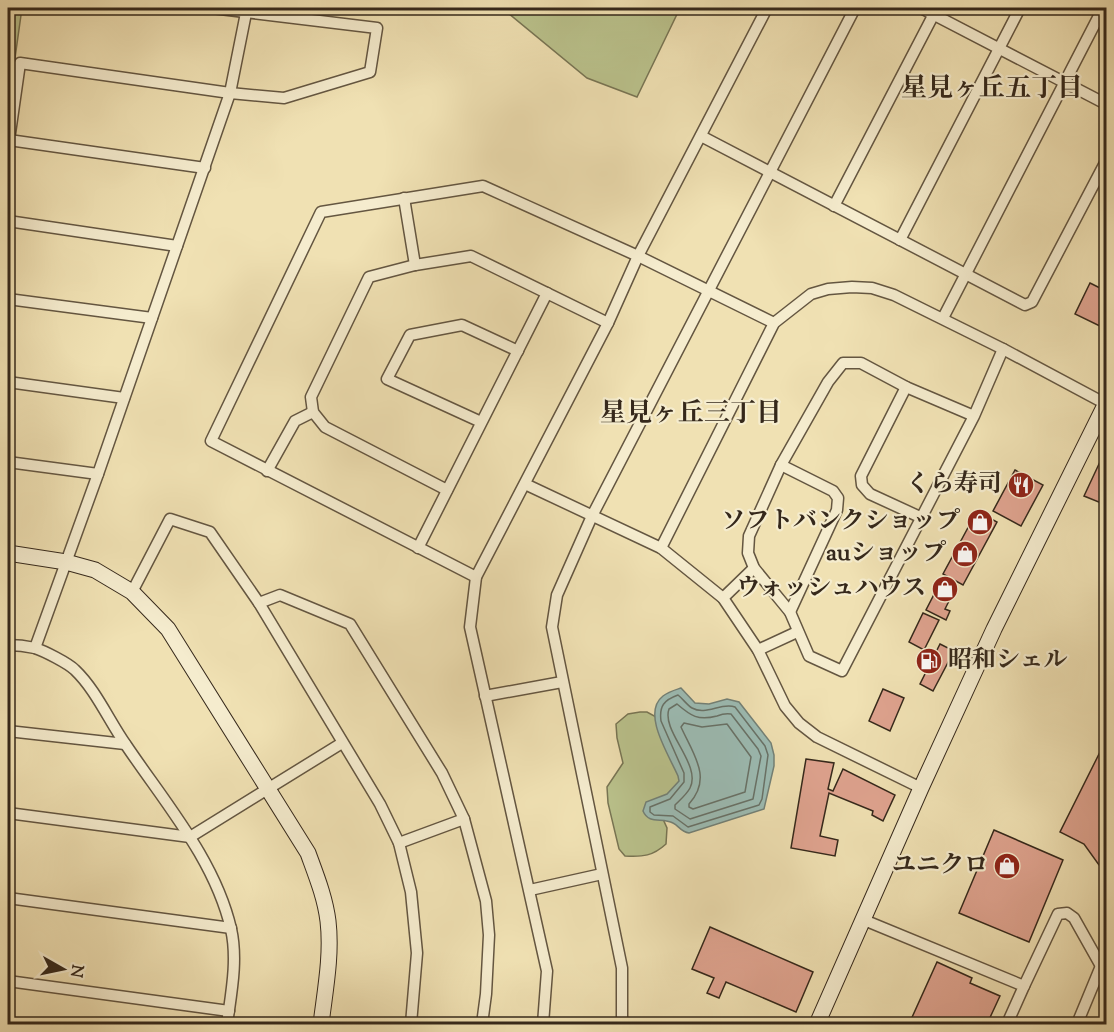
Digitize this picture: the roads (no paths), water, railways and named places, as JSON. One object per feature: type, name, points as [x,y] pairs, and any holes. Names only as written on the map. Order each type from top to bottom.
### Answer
[{"type":"street","points":[[205,168],[9,140],[20,63],[231,93],[284,98],[370,72],[376,28],[302,13],[246,13],[212,8]]},
{"type":"street","points":[[543,1024],[547,971],[470,627],[476,577],[608,323],[638,256],[767,8]]},
{"type":"street","points":[[622,1024],[622,968],[552,627],[557,595],[592,516],[855,8]]},
{"type":"street","points":[[921,8],[936,11],[999,48],[1107,104]]},
{"type":"street","points":[[900,240],[1020,8]]},
{"type":"street","points":[[943,318],[1103,8]]},
{"type":"street","points":[[834,206],[936,11]]},
{"type":"street","points":[[35,648],[231,93],[246,13]]},
{"type":"street","points":[[701,135],[1025,305],[1032,302],[1107,161]]},
{"type":"street","points":[[476,577],[211,441],[321,212],[483,186],[638,256],[774,322]]},
{"type":"street","points":[[404,198],[415,265]]},
{"type":"street","points":[[8,221],[177,246]]},
{"type":"street","points":[[447,490],[324,427],[313,412],[310,397],[369,277],[415,265],[471,256],[608,323]]},
{"type":"street","points":[[661,548],[774,322],[811,294],[828,289],[852,287],[872,288],[883,292],[943,318],[1106,404],[994,629],[817,1024]]},
{"type":"street","points":[[418,548],[547,294]]},
{"type":"street","points":[[8,299],[152,318]]},
{"type":"street","points":[[482,422],[387,379],[410,335],[462,325],[518,351]]},
{"type":"street","points":[[974,416],[906,387],[861,363],[843,363],[828,382],[781,465],[749,536],[748,553],[754,568],[790,612],[809,656],[842,671],[974,416],[1003,349]]},
{"type":"street","points":[[8,382],[124,398]]},
{"type":"street","points":[[906,387],[861,476],[862,485],[870,494],[920,517]]},
{"type":"street","points":[[267,471],[295,421],[313,412]]},
{"type":"street","points":[[8,462],[98,474]]},
{"type":"street","points":[[781,465],[833,491],[838,498],[837,510],[790,612]]},
{"type":"street","points":[[525,484],[661,548],[723,598],[758,650],[785,706],[799,723],[817,737],[921,788]]},
{"type":"street","points":[[132,592],[170,519],[210,532],[259,603],[380,804],[399,843],[411,892],[417,953],[411,1024]]},
{"type":"street","points":[[8,553],[66,562],[95,570],[132,592],[168,629],[308,853],[320,887],[328,921],[328,971],[321,1024]]},
{"type":"street","points":[[723,598],[754,568]]},
{"type":"street","points":[[259,603],[280,595],[350,624],[442,773],[464,819],[486,901],[489,935],[482,1024]]},
{"type":"street","points":[[758,650],[797,632]]},
{"type":"street","points":[[8,645],[35,648],[74,669],[190,837],[219,889],[231,928],[233,972],[227,1024]]},
{"type":"street","points":[[485,696],[562,682]]},
{"type":"street","points":[[8,731],[125,744]]},
{"type":"street","points":[[8,813],[190,837],[342,743]]},
{"type":"street","points":[[399,843],[464,819]]},
{"type":"street","points":[[530,890],[602,874]]},
{"type":"street","points":[[8,898],[231,928]]},
{"type":"street","points":[[1007,1024],[1058,914],[1067,912],[1074,918],[1104,968],[1077,1024]]},
{"type":"street","points":[[864,920],[1024,986]]},
{"type":"street","points":[[8,981],[229,1011]]},
{"type":"water","points":[[681,688],[695,703],[709,704],[727,699],[739,702],[771,743],[774,766],[764,809],[689,833],[673,823],[649,818],[643,811],[646,802],[667,794],[679,781],[663,746],[655,713],[657,703],[663,696]]},
{"type":"place","name":"くら寿司","points":[[1021,485]]},
{"type":"place","name":"ソフトバンクショップ","points":[[980,522]]},
{"type":"place","name":"auショップ","points":[[965,554]]},
{"type":"place","name":"ウォッシュハウス","points":[[945,589]]},
{"type":"place","name":"昭和シェル","points":[[929,661]]},
{"type":"place","name":"ユニクロ","points":[[1007,866]]},
{"type":"district","name":"星見ヶ丘五丁目","points":[[992,89]]},
{"type":"district","name":"星見ヶ丘三丁目","points":[[691,414]]}]
